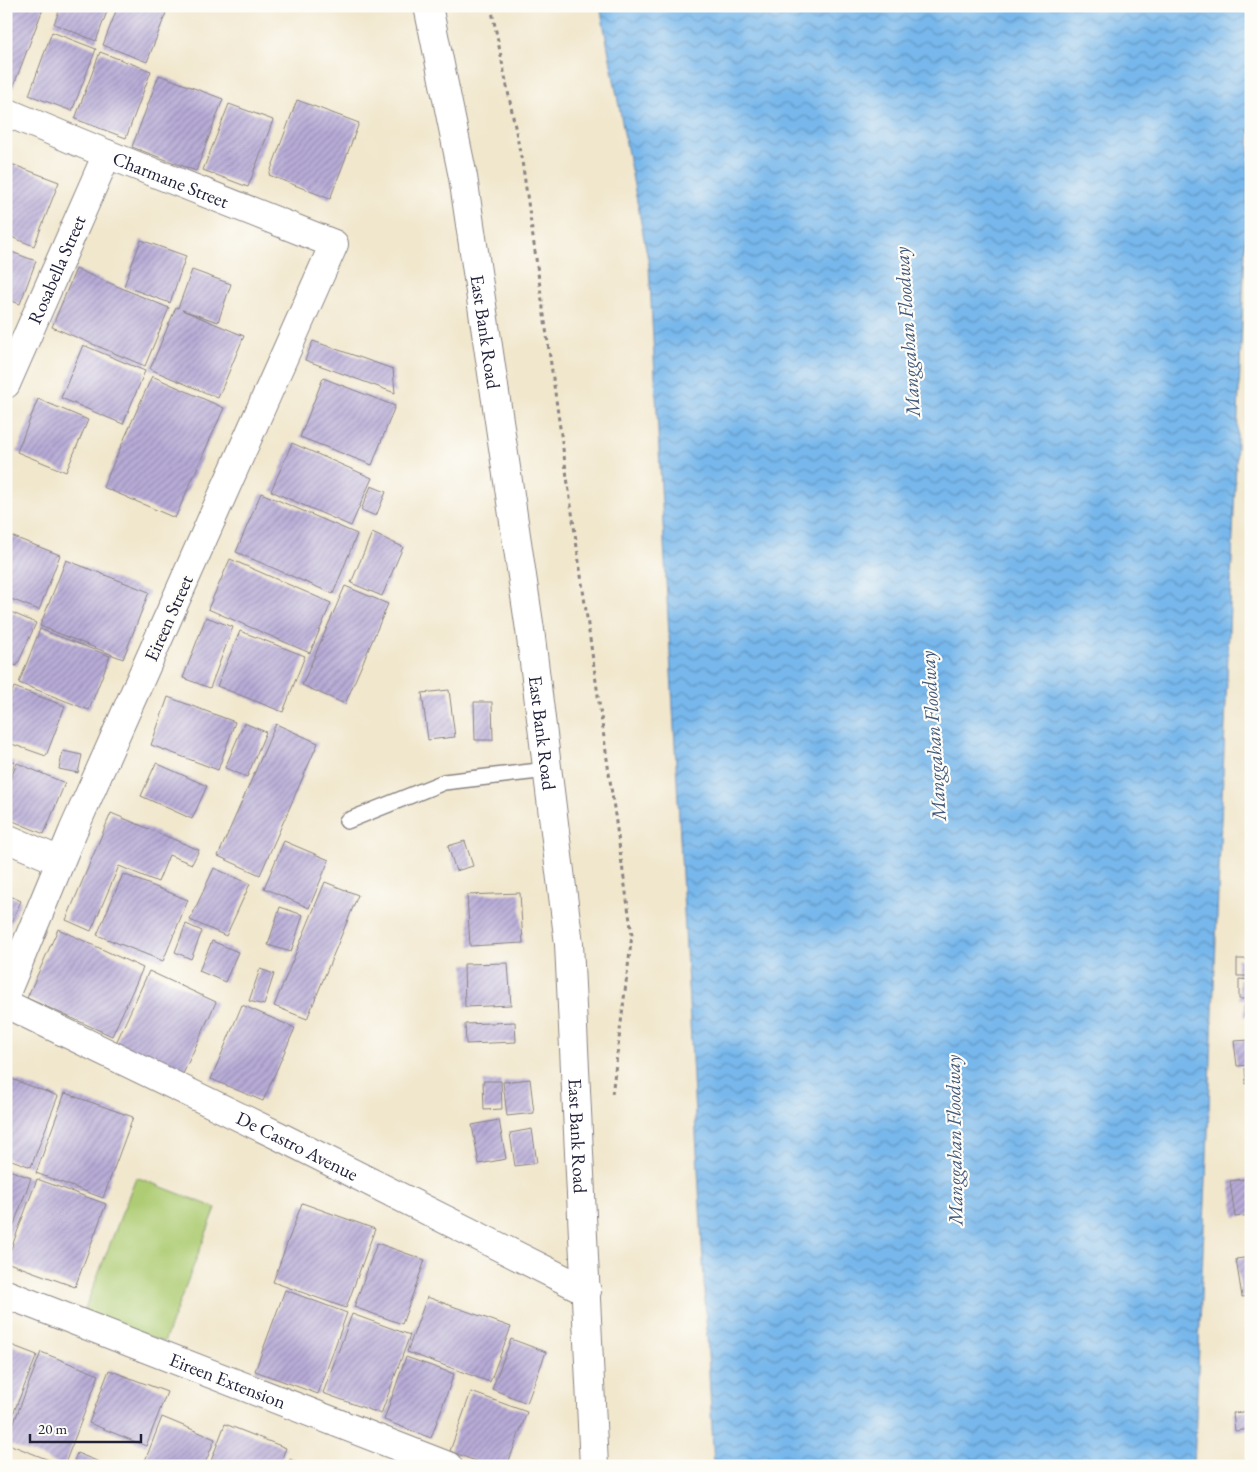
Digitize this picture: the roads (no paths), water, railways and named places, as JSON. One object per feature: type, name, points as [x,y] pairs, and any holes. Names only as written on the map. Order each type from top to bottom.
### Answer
[{"type":"street","name":"East Bank Road","points":[[428,6],[463,177],[530,630],[568,944],[587,1292],[594,1466]]},
{"type":"street","name":"Charmane Street","points":[[6,112],[334,244]]},
{"type":"street","name":"Rosabella Street","points":[[6,384],[107,154]]},
{"type":"street","name":"Eireen Street","points":[[6,993],[60,861],[334,244]]},
{"type":"street","points":[[6,838],[60,861]]},
{"type":"street","name":"De Castro Avenue","points":[[6,1004],[283,1138],[587,1292]]},
{"type":"street","name":"Eireen Extension","points":[[6,1294],[448,1466]]},
{"type":"lane","points":[[347,821],[444,782],[547,770]]},
{"type":"water","name":"Manggahan Floodway","points":[[600,6],[1251,6],[1251,106],[1194,1466],[714,1466],[649,265]]}]
